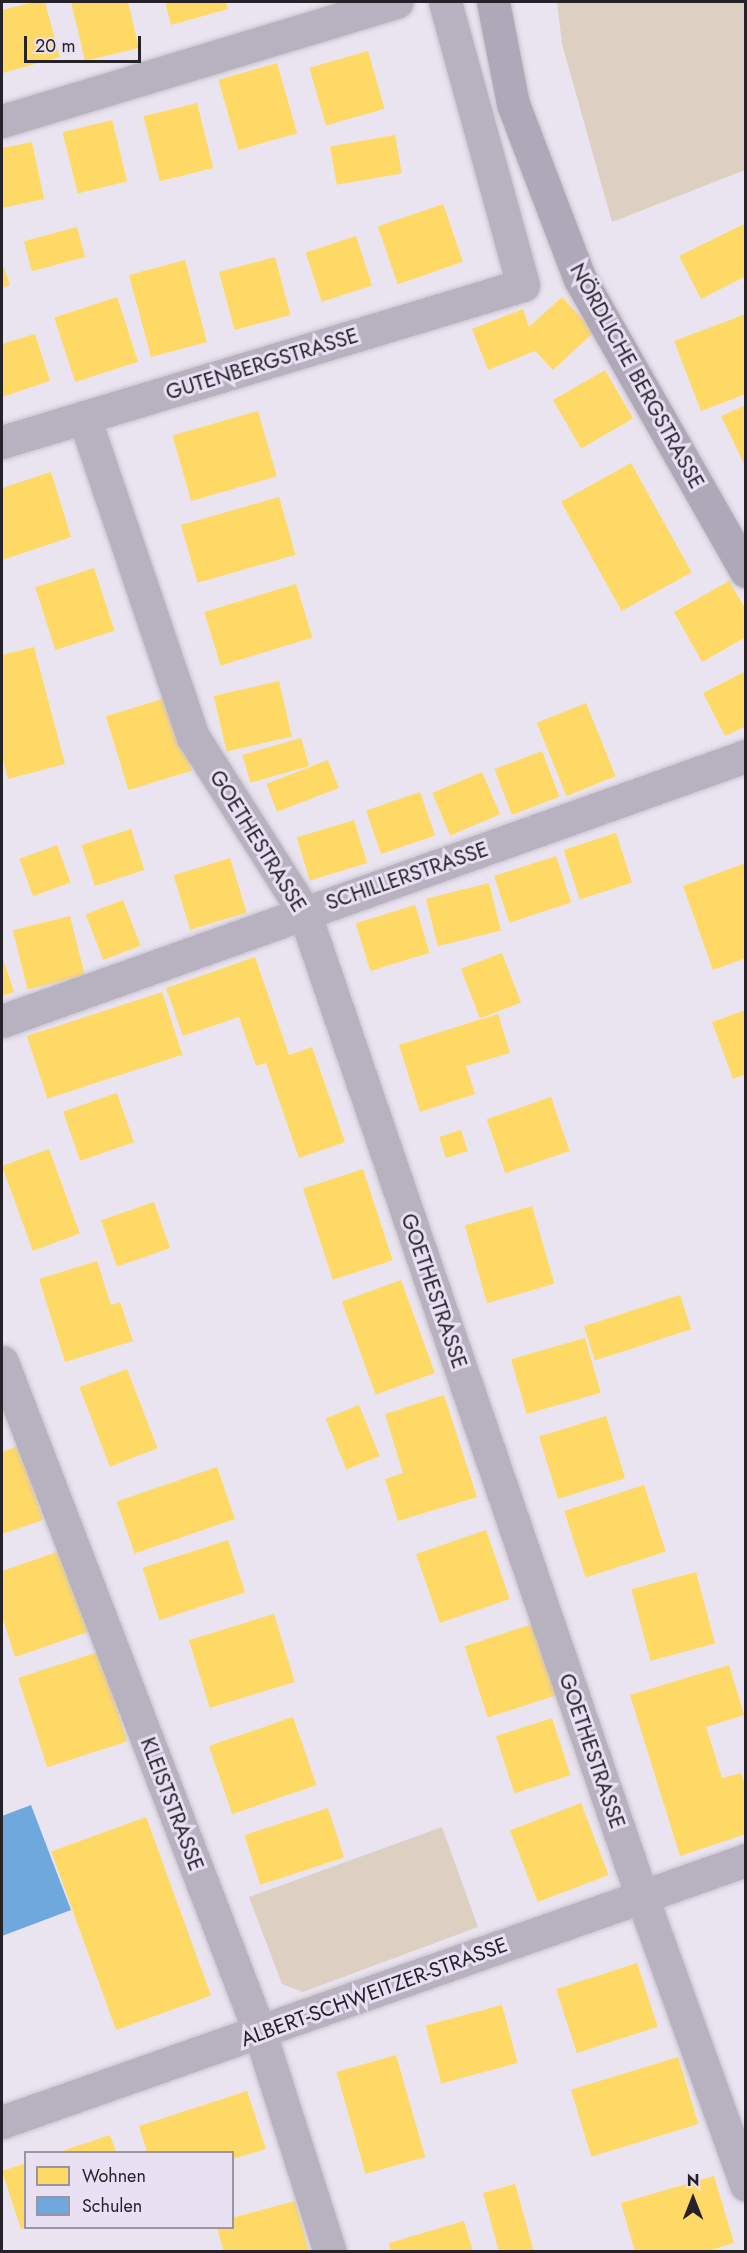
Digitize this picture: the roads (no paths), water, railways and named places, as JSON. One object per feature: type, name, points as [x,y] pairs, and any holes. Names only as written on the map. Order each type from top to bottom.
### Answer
[{"type":"main road","name":"NÖRDLICHE BERGSTRASSE","points":[[492,2],[513,104],[580,279],[746,571]]},
{"type":"street","points":[[2,121],[396,2]]},
{"type":"street","name":"GUTENBERGSTRASSE","points":[[2,442],[523,285],[445,2]]},
{"type":"street","name":"GOETHESTRASSE","points":[[84,417],[193,737],[304,912],[642,1897],[746,2185]]},
{"type":"street","name":"SCHILLERSTRASSE","points":[[2,1022],[304,912],[746,756]]},
{"type":"street","name":"KLEISTSTRASSE","points":[[2,1362],[260,2033],[330,2252]]},
{"type":"street","name":"ALBERT-SCHWEITZER-STRASSE","points":[[2,2122],[746,1860]]}]
